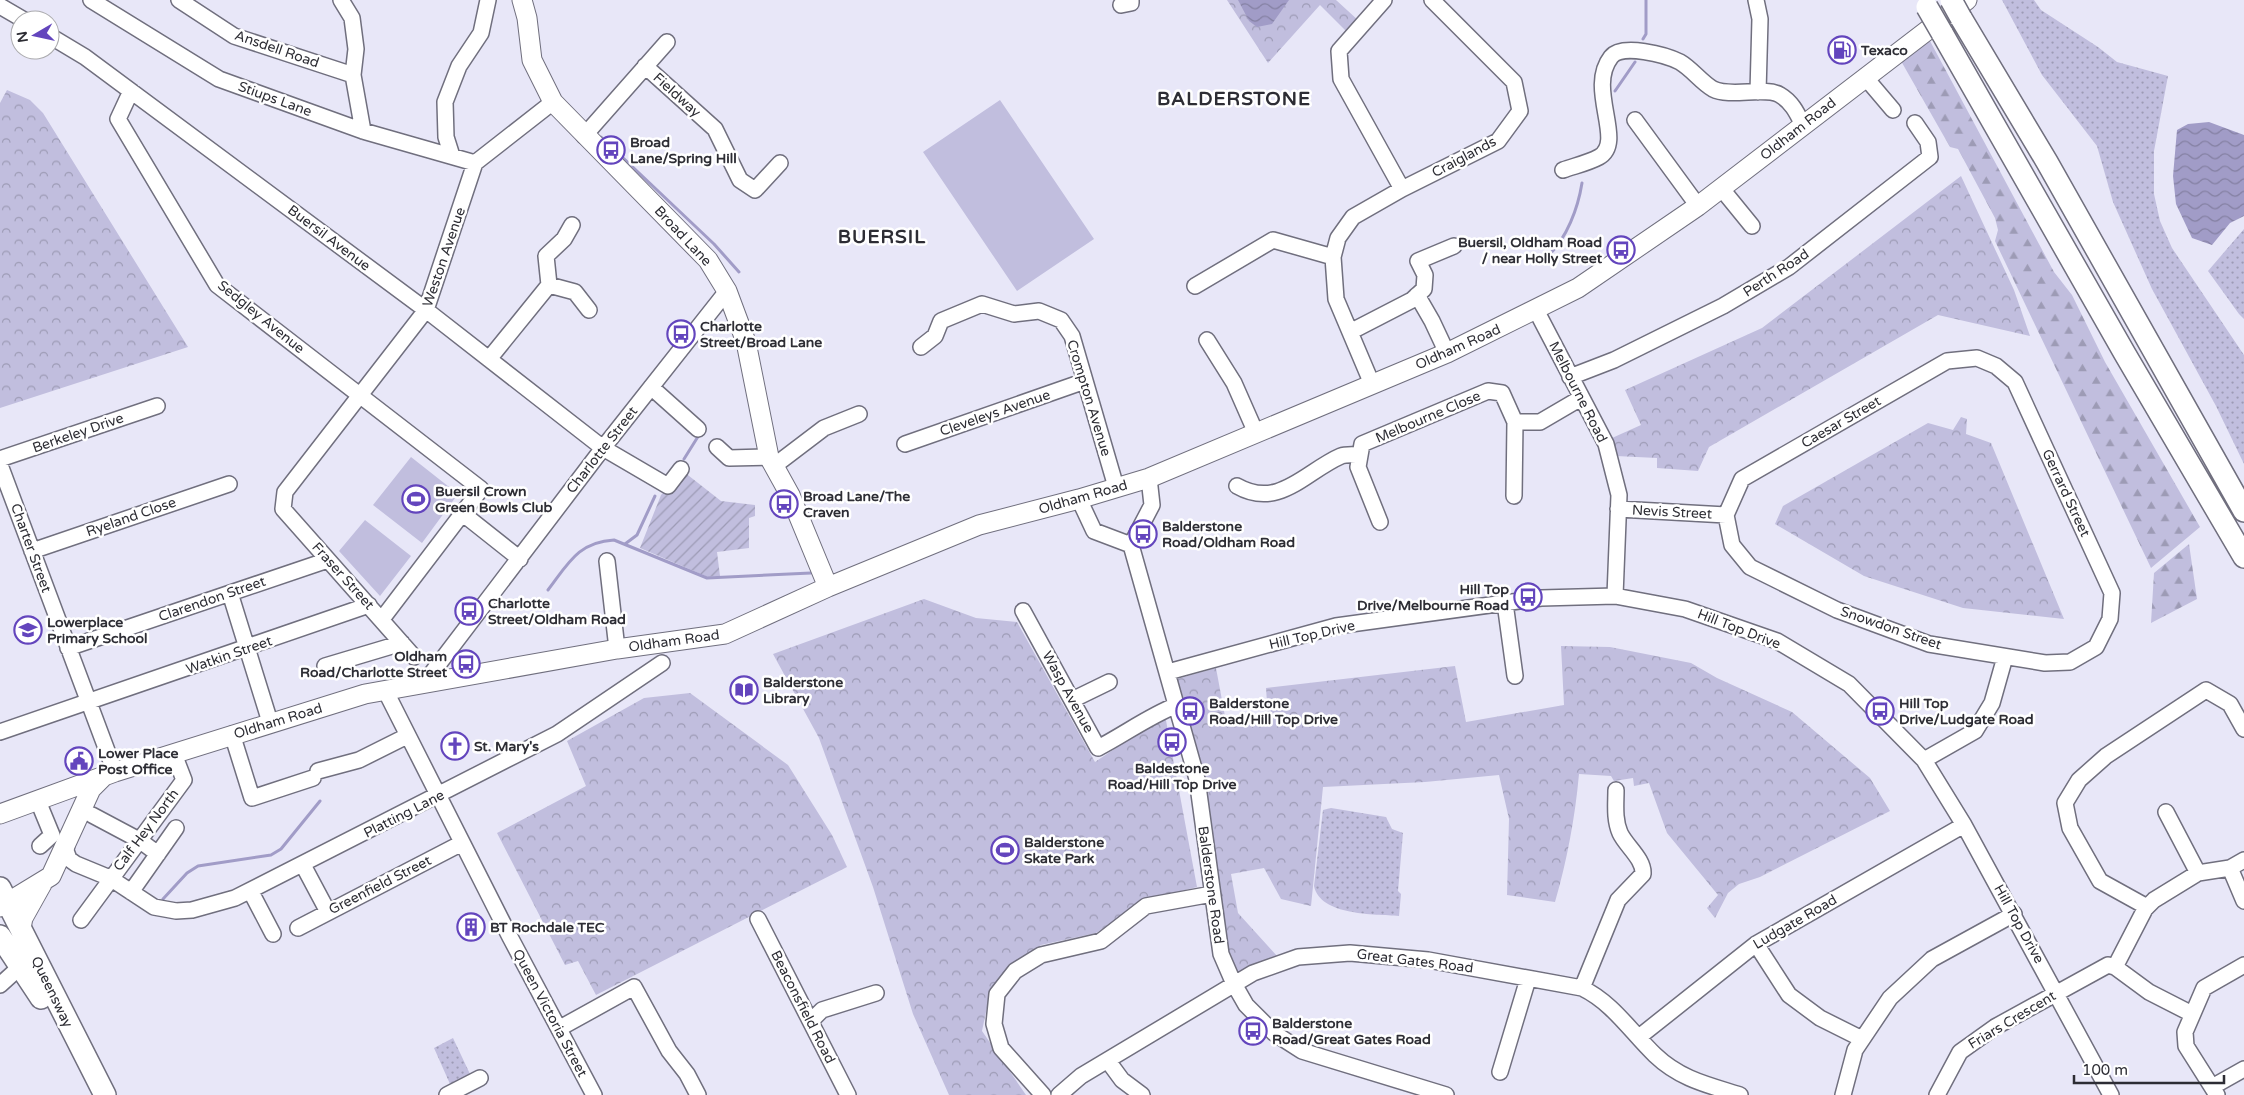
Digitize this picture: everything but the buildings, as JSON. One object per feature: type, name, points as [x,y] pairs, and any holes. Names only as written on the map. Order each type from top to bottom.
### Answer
[{"type":"highway","points":[[1951,0],[1964,9],[2062,188],[2244,511]]},
{"type":"highway","points":[[1925,3],[2125,354],[2244,557]]},
{"type":"highway","name":"Queensway","points":[[3,900],[21,928],[105,1095]]},
{"type":"highway","name":"Queensway","points":[[0,936],[37,990],[93,1095]]},
{"type":"highway","points":[[0,947],[21,966]]},
{"type":"main road","name":"Broad Lane","points":[[522,0],[527,18],[532,60],[553,102],[584,136],[708,260],[727,292],[746,342],[772,462],[790,495],[828,587]]},
{"type":"main road","name":"Oldham Road","points":[[0,814],[109,774],[232,734],[385,690],[617,649],[725,634],[828,587],[979,525],[1080,499],[1149,478],[1446,353],[1578,288],[1698,206],[1865,77],[1964,9]]},
{"type":"main road","points":[[21,928],[23,918],[67,841],[86,814],[91,789],[109,774]]},
{"type":"main road","points":[[45,798],[71,799],[86,814]]},
{"type":"main road","points":[[3,900],[47,879]]},
{"type":"street","name":"Stiups Lane","points":[[91,0],[219,79],[363,131],[475,163]]},
{"type":"street","name":"Ansdell Road","points":[[179,0],[234,36],[353,75]]},
{"type":"street","points":[[341,0],[352,18],[356,49],[353,75],[363,131]]},
{"type":"street","points":[[452,156],[446,137],[444,102],[459,66],[481,34],[488,0]]},
{"type":"street","points":[[1384,0],[1339,51],[1341,79],[1402,189]]},
{"type":"street","name":"Craiglands","points":[[1372,384],[1336,299],[1333,257],[1338,238],[1353,217],[1402,189],[1498,141],[1520,110],[1514,82],[1432,0]]},
{"type":"street","points":[[1756,0],[1760,20],[1758,92]]},
{"type":"street","name":"Buersil Avenue","points":[[60,42],[85,57],[426,310],[603,448],[668,486],[681,469]]},
{"type":"street","name":"Fieldway","points":[[584,136],[667,42]]},
{"type":"street","points":[[1563,170],[1600,157],[1608,148],[1610,131],[1603,108],[1601,84],[1608,62],[1616,47],[1640,51],[1680,62],[1713,89],[1733,93],[1758,92],[1779,94],[1794,107],[1803,125]]},
{"type":"street","name":"Fieldway","points":[[645,66],[715,129],[740,180],[755,190],[780,163]]},
{"type":"street","points":[[1865,77],[1893,110]]},
{"type":"street","name":"Sedgley Avenue","points":[[130,91],[118,119],[217,285],[481,489],[462,513]]},
{"type":"street","points":[[475,163],[553,102]]},
{"type":"street","points":[[1635,120],[1698,206]]},
{"type":"street","name":"Perth Road","points":[[1570,377],[1614,360],[1723,306],[1789,267],[1930,157],[1928,142],[1914,123]]},
{"type":"street","name":"Weston Avenue","points":[[285,492],[426,310],[475,163]]},
{"type":"street","points":[[1721,188],[1752,226]]},
{"type":"street","points":[[489,359],[549,285],[546,256],[564,239],[572,225]]},
{"type":"street","points":[[1195,286],[1273,240],[1333,257]]},
{"type":"street","points":[[1350,332],[1417,296],[1424,289],[1425,275],[1418,261],[1454,246]]},
{"type":"street","points":[[549,285],[575,292],[589,310]]},
{"type":"street","name":"Charlotte Street","points":[[425,682],[603,448],[727,292]]},
{"type":"street","points":[[1417,296],[1432,321],[1446,353]]},
{"type":"street","name":"Crompton Avenue","points":[[921,347],[935,336],[941,321],[982,304],[1014,314],[1039,311],[1061,320],[1072,336],[1116,487]]},
{"type":"street","name":"Melbourne Road","points":[[1536,310],[1606,444],[1619,494],[1615,596]]},
{"type":"street","points":[[1207,340],[1234,383],[1256,433]]},
{"type":"street","name":"Caesar Street","points":[[1726,515],[1742,479],[1947,361],[1977,358]]},
{"type":"street","name":"Gerrard Street","points":[[1977,358],[1996,366],[2015,382],[2112,593],[2110,619],[2096,647]]},
{"type":"street","name":"Cleveleys Avenue","points":[[904,444],[1085,381]]},
{"type":"street","points":[[651,387],[698,429]]},
{"type":"street","name":"Melbourne Close","points":[[1360,455],[1362,444],[1488,391],[1502,393],[1515,422]]},
{"type":"street","points":[[1514,496],[1515,422],[1540,422],[1581,398]]},
{"type":"street","name":"Berkeley Drive","points":[[0,460],[157,406]]},
{"type":"street","points":[[717,447],[729,458],[772,462],[824,428],[859,414]]},
{"type":"street","points":[[1237,486],[1250,493],[1264,496],[1310,476],[1343,455],[1360,455],[1358,467],[1380,522]]},
{"type":"street","name":"Charter Street","points":[[0,465],[89,703],[109,774]]},
{"type":"street","points":[[1080,499],[1094,531],[1131,545],[1152,505],[1149,478]]},
{"type":"street","name":"Ryeland Close","points":[[32,551],[229,484]]},
{"type":"street","name":"Fraser Street","points":[[285,492],[284,509],[414,657]]},
{"type":"street","name":"Nevis Street","points":[[1618,509],[1726,515]]},
{"type":"street","points":[[382,619],[462,513],[520,559]]},
{"type":"street","name":"Snowdon Street","points":[[1726,515],[1732,545],[1750,567],[1837,610],[1929,644],[2045,664],[2070,662],[2096,647]]},
{"type":"street","name":"Balderstone Road","points":[[1131,545],[1197,780],[1221,954],[1234,984],[1246,1005],[1267,1026],[1302,1051],[1407,1089],[1446,1095]]},
{"type":"street","name":"Clarendon Street","points":[[68,648],[328,560]]},
{"type":"street","points":[[607,561],[617,649]]},
{"type":"street","points":[[230,594],[270,722]]},
{"type":"street","name":"Hill Top Drive","points":[[1168,672],[1336,626],[1541,598],[1615,596],[1685,609],[1777,641],[1849,684],[1924,760],[1964,825],[2014,914],[2111,1095]]},
{"type":"street","points":[[1504,603],[1515,676]]},
{"type":"street","name":"Watkin Street","points":[[0,732],[89,703],[369,605]]},
{"type":"street","name":"Wasp Avenue","points":[[1023,611],[1098,748],[1125,734],[1156,713],[1177,705]]},
{"type":"street","points":[[325,666],[402,642]]},
{"type":"street","points":[[1924,760],[1975,732],[1992,703],[2005,657]]},
{"type":"street","name":"Platting Lane","points":[[67,841],[66,851],[69,859],[76,864],[95,870],[110,878],[154,908],[176,911],[209,906],[251,892],[557,734],[662,663]]},
{"type":"street","points":[[1072,700],[1110,682]]},
{"type":"street","name":"Queen Victoria Street","points":[[385,690],[462,843],[594,1095]]},
{"type":"street","points":[[2147,907],[2100,882],[2070,828],[2065,803],[2079,780],[2099,762],[2206,690],[2230,704],[2244,728]]},
{"type":"street","points":[[232,734],[252,798],[359,760],[408,736]]},
{"type":"street","name":"Calf Hey North","points":[[81,920],[110,878],[184,780],[174,754]]},
{"type":"street","points":[[1582,988],[1618,900],[1643,874],[1642,865],[1621,834],[1616,820],[1616,790]]},
{"type":"street","points":[[40,846],[52,835],[45,798]]},
{"type":"street","points":[[2166,812],[2198,874]]},
{"type":"street","points":[[86,814],[139,840],[158,854]]},
{"type":"street","name":"Ludgate Road","points":[[1639,1037],[1756,944],[1964,825]]},
{"type":"street","points":[[131,892],[176,828]]},
{"type":"street","name":"Greenfield Street","points":[[298,928],[462,843]]},
{"type":"street","points":[[2192,1014],[2149,992],[2112,966],[2147,907],[2154,900],[2198,874],[2230,868],[2244,860]]},
{"type":"street","points":[[303,865],[328,912]]},
{"type":"street","points":[[2230,868],[2244,901]]},
{"type":"street","points":[[47,879],[71,870],[95,870]]},
{"type":"street","points":[[251,892],[273,934]]},
{"type":"street","points":[[1043,1095],[1001,1048],[994,1024],[997,994],[1015,971],[1041,955],[1101,941],[1146,906],[1212,894]]},
{"type":"street","points":[[1844,1095],[1855,1050],[1890,998],[1932,959],[2014,914]]},
{"type":"street","name":"Beaconsfield Road","points":[[758,919],[848,1095]]},
{"type":"street","points":[[1756,944],[1790,995],[1820,1018],[1862,1039]]},
{"type":"street","name":"Great Gates Road","points":[[1058,1095],[1081,1076],[1253,973],[1298,957],[1350,953],[1428,960],[1582,988],[1599,996],[1655,1055],[1684,1077],[1740,1095]]},
{"type":"street","points":[[1,982],[21,966]]},
{"type":"street","name":"Friars Crescent","points":[[1937,1095],[1960,1052],[1995,1027],[2112,966]]},
{"type":"street","points":[[2244,966],[2204,988],[2185,1032],[2186,1046],[2214,1091],[2244,1069]]},
{"type":"street","points":[[1500,1072],[1528,979]]},
{"type":"street","points":[[560,1028],[634,987],[669,1051],[687,1074],[698,1095]]},
{"type":"street","points":[[811,1021],[822,1010],[876,993]]},
{"type":"street","points":[[1108,1061],[1122,1080],[1142,1095]]},
{"type":"street","points":[[446,1095],[480,1078]]},
{"type":"green space","points":[[1227,0],[1336,0],[1359,21],[1349,34],[1320,5],[1268,63]]},
{"type":"green space","points":[[2002,0],[2034,0],[2041,10],[2098,47],[2117,62],[2168,76],[2154,151],[2154,194],[2160,221],[2172,248],[2244,355],[2244,464],[2216,406],[2152,289],[2113,202],[2097,146],[2042,75]]},
{"type":"green space","points":[[1930,41],[2054,272],[2072,295],[2105,362],[2200,527],[2151,568],[1995,241],[1998,230],[1995,218],[1958,149],[1950,147],[1901,61]]},
{"type":"green space","points":[[7,90],[30,100],[43,113],[188,347],[0,408],[0,103]]},
{"type":"green space","points":[[1000,100],[1094,239],[1017,291],[923,152]]},
{"type":"green space","points":[[1961,176],[2014,290],[2030,336],[1938,315],[1709,447],[1698,471],[1657,468],[1657,458],[1616,456],[1612,438],[1641,425],[1625,390],[1762,328]]},
{"type":"green space","points":[[2244,229],[2244,319],[2208,271]]},
{"type":"green space","points":[[1961,417],[1967,419],[1966,434],[1991,443],[2064,619],[1963,608],[1864,576],[1775,524],[1783,506],[1928,423],[1953,430]]},
{"type":"green space","name":"Buersil Crown Green Bowls Club","points":[[411,457],[458,494],[422,543],[373,505]]},
{"type":"green space","points":[[684,472],[721,501],[755,505],[755,516],[749,518],[749,548],[717,552],[720,576],[708,577],[640,548],[661,495]]},
{"type":"green space","points":[[365,520],[411,556],[380,596],[339,551]]},
{"type":"green space","points":[[2189,544],[2197,599],[2151,623],[2154,573]]},
{"type":"green space","points":[[924,599],[976,618],[1017,622],[1095,762],[1165,715],[1197,887],[1146,900],[1096,933],[1041,945],[991,988],[982,1031],[1026,1095],[949,1095],[913,1014],[873,887],[819,738],[773,654]]},
{"type":"green space","points":[[1561,646],[1610,647],[1691,663],[1717,678],[1792,712],[1870,778],[1890,811],[1760,877],[1739,884],[1728,893],[1715,918],[1707,908],[1718,895],[1667,833],[1649,783],[1634,786],[1633,778],[1614,781],[1611,776],[1579,774],[1570,839],[1555,902],[1507,895],[1509,819],[1499,775],[1425,782],[1323,787],[1311,906],[1281,899],[1264,868],[1231,874],[1238,913],[1277,956],[1234,975],[1225,949],[1203,774],[1177,679],[1216,668],[1227,727],[1268,717],[1266,688],[1455,666],[1466,722],[1564,705]]},
{"type":"green space","points":[[690,693],[788,765],[832,835],[847,867],[596,995],[578,961],[565,965],[497,833],[586,786],[567,741],[644,698]]},
{"type":"green space","points":[[1331,808],[1386,817],[1392,829],[1403,833],[1398,891],[1401,894],[1399,916],[1350,912],[1326,903],[1318,896],[1314,886],[1323,810]]},
{"type":"green space","name":"Balderstone Skate Park","points":[[1006,829],[1009,832],[999,843],[1005,848],[1013,839],[1026,852],[1008,872],[984,849],[983,844],[989,838],[996,839]]},
{"type":"green space","points":[[453,1038],[470,1074],[450,1084],[434,1048]]},
{"type":"water","points":[[1238,0],[1289,0],[1272,24],[1257,27],[1249,21]]},
{"type":"water","points":[[2209,122],[2244,135],[2244,216],[2230,223],[2212,245],[2192,238],[2176,204],[2173,176],[2177,130],[2188,124]]},
{"type":"waterway","points":[[1643,39],[1646,34],[1646,0]]},
{"type":"waterway","points":[[1615,91],[1635,62]]},
{"type":"waterway","points":[[601,137],[714,244],[739,272]]},
{"type":"waterway","points":[[1548,256],[1561,241],[1571,222],[1582,183]]},
{"type":"waterway","points":[[684,459],[699,435]]},
{"type":"waterway","points":[[625,544],[637,535],[655,496]]},
{"type":"waterway","points":[[548,590],[575,556],[591,545],[614,540],[707,578],[811,573]]},
{"type":"waterway","points":[[163,899],[187,873],[198,866],[271,855],[281,849],[320,801]]},
{"type":"place","name":"Texaco","points":[[1842,50]]},
{"type":"place","name":"Broad Lane/Spring Hill","points":[[611,150]]},
{"type":"place","name":"Buersil, Oldham Road / near Holly Street","points":[[1621,250]]},
{"type":"place","name":"Charlotte Street/Broad Lane","points":[[681,334]]},
{"type":"place","name":"Buersil Crown Green Bowls Club","points":[[416,499]]},
{"type":"place","name":"Broad Lane/The Craven","points":[[784,504]]},
{"type":"place","name":"Balderstone Road/Oldham Road","points":[[1143,534]]},
{"type":"place","name":"Hill Top Drive/Melbourne Road","points":[[1528,597]]},
{"type":"place","name":"Charlotte Street/Oldham Road","points":[[469,611]]},
{"type":"place","name":"Lowerplace Primary School","points":[[28,630]]},
{"type":"place","name":"Oldham Road/Charlotte Street","points":[[466,664]]},
{"type":"place","name":"Balderstone Library","points":[[744,690]]},
{"type":"place","name":"Balderstone Road/Hill Top Drive","points":[[1190,711]]},
{"type":"place","name":"Hill Top Drive/Ludgate Road","points":[[1880,711]]},
{"type":"place","name":"Baldestone Road/Hill Top Drive","points":[[1172,742]]},
{"type":"place","name":"St. Mary's","points":[[455,746]]},
{"type":"place","name":"Lower Place Post Office","points":[[79,761]]},
{"type":"place","name":"Balderstone Skate Park","points":[[1005,850]]},
{"type":"place","name":"BT Rochdale TEC","points":[[471,927]]},
{"type":"place","name":"Balderstone Road/Great Gates Road","points":[[1253,1031]]},
{"type":"district","name":"BALDERSTONE","points":[[1234,99]]},
{"type":"district","name":"BUERSIL","points":[[882,237]]}]
